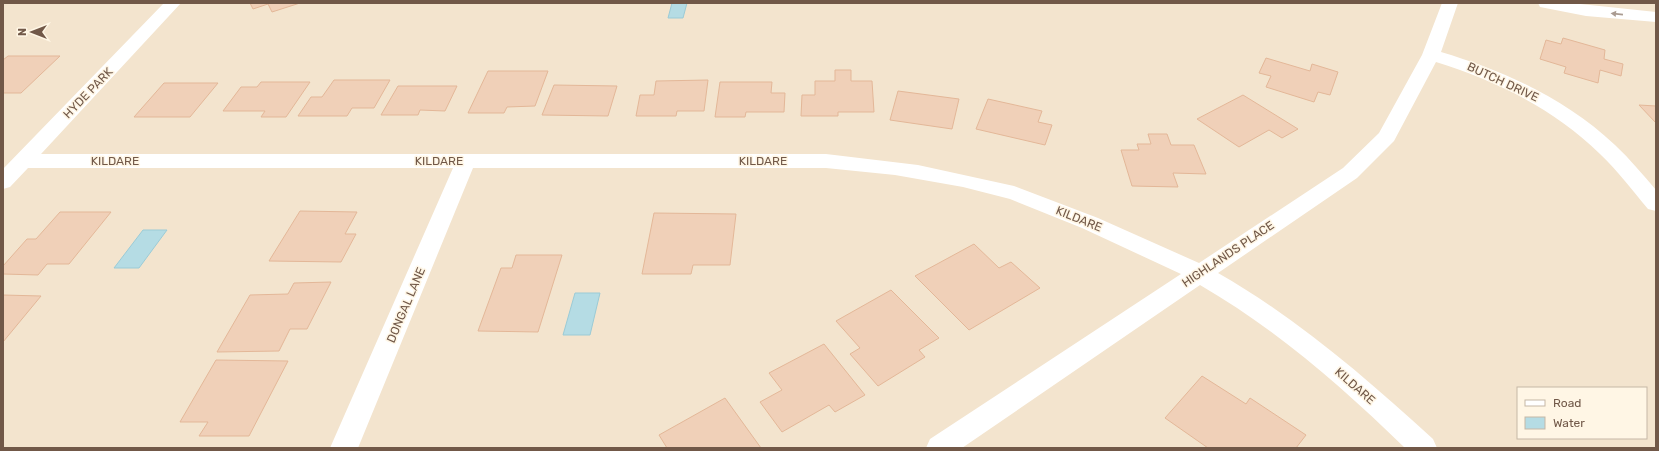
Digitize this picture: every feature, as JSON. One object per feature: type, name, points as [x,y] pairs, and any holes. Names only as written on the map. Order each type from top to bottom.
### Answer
[{"type":"street","name":"HYDE PARK","points":[[3,182],[173,3]]},
{"type":"street","name":"HIGHLANDS PLACE","points":[[940,448],[1356,168],[1388,137],[1430,55],[1450,3]]},
{"type":"street","points":[[1546,3],[1586,11],[1656,17]]},
{"type":"street","name":"BUTCH DRIVE","points":[[1430,55],[1472,66],[1528,91],[1565,114],[1607,150],[1656,204]]},
{"type":"street","name":"KILDARE","points":[[23,161],[826,161],[875,164],[943,176],[1009,192],[1122,237],[1198,273],[1247,303],[1309,347],[1379,407],[1423,448]]},
{"type":"street","name":"DONGAL LANE","points":[[344,448],[466,161]]},
{"type":"shaded area","points":[[3,3],[1656,3],[1656,448],[3,448]]},
{"type":"water","points":[[672,3],[687,3],[683,18],[668,18]]},
{"type":"water","points":[[143,230],[167,230],[139,268],[114,268]]},
{"type":"water","points":[[575,293],[600,293],[590,335],[563,335]]},
{"type":"building","points":[[250,3],[300,3],[272,12],[268,4],[253,9]]},
{"type":"building","points":[[1563,38],[1605,50],[1604,59],[1623,64],[1621,76],[1600,70],[1598,83],[1564,73],[1566,67],[1540,59],[1546,40],[1561,44]]},
{"type":"building","points":[[8,56],[60,56],[21,93],[3,93],[3,60]]},
{"type":"building","points":[[1266,58],[1310,71],[1312,64],[1338,72],[1330,95],[1318,92],[1314,102],[1266,87],[1271,76],[1259,73]]},
{"type":"building","points":[[835,70],[851,70],[851,81],[872,81],[874,112],[838,112],[838,116],[801,116],[802,95],[815,95],[815,81],[835,81]]},
{"type":"building","points":[[488,71],[548,71],[535,106],[507,107],[504,113],[468,113]]},
{"type":"building","points":[[334,80],[390,80],[374,108],[352,108],[347,116],[298,116],[311,97],[322,97]]},
{"type":"building","points":[[708,80],[704,111],[677,111],[676,116],[636,116],[640,95],[654,95],[656,81]]},
{"type":"building","points":[[261,82],[310,82],[286,117],[261,117],[265,111],[223,111],[241,87],[257,87]]},
{"type":"building","points":[[720,82],[772,82],[771,93],[785,93],[784,112],[746,112],[745,117],[715,117]]},
{"type":"building","points":[[164,83],[218,83],[190,117],[134,117]]},
{"type":"building","points":[[554,85],[617,86],[608,116],[542,115]]},
{"type":"building","points":[[398,86],[457,86],[445,111],[420,110],[418,115],[381,115]]},
{"type":"building","points":[[898,91],[959,99],[952,129],[890,120]]},
{"type":"building","points":[[1243,95],[1298,129],[1282,138],[1269,130],[1239,147],[1197,119]]},
{"type":"building","points":[[988,99],[1042,111],[1038,122],[1052,125],[1045,145],[976,129]]},
{"type":"building","points":[[1639,105],[1656,106],[1656,123]]},
{"type":"building","points":[[1148,134],[1167,134],[1171,145],[1194,145],[1206,174],[1173,173],[1178,187],[1132,186],[1121,150],[1139,150],[1137,144],[1151,144]]},
{"type":"building","points":[[300,211],[357,212],[345,234],[356,234],[341,262],[269,261]]},
{"type":"building","points":[[60,212],[111,212],[69,264],[47,264],[38,275],[3,274],[3,266],[27,239],[36,239]]},
{"type":"building","points":[[654,213],[736,214],[730,265],[693,265],[691,274],[642,274]]},
{"type":"building","points":[[974,244],[999,268],[1011,262],[1040,288],[969,330],[915,276]]},
{"type":"building","points":[[516,255],[562,255],[538,332],[478,331],[501,268],[512,268]]},
{"type":"building","points":[[331,282],[307,329],[290,329],[279,351],[217,352],[250,295],[288,294],[294,283]]},
{"type":"building","points":[[891,290],[939,338],[919,350],[925,357],[878,386],[850,354],[860,348],[836,321]]},
{"type":"building","points":[[3,295],[41,296],[3,342]]},
{"type":"building","points":[[824,344],[865,395],[835,412],[829,405],[782,432],[760,402],[782,390],[769,373]]},
{"type":"building","points":[[216,360],[288,361],[249,436],[199,436],[208,422],[180,422]]},
{"type":"building","points":[[1202,376],[1246,404],[1250,398],[1306,435],[1296,448],[1208,448],[1165,418]]},
{"type":"building","points":[[725,398],[761,448],[667,448],[659,435]]}]
